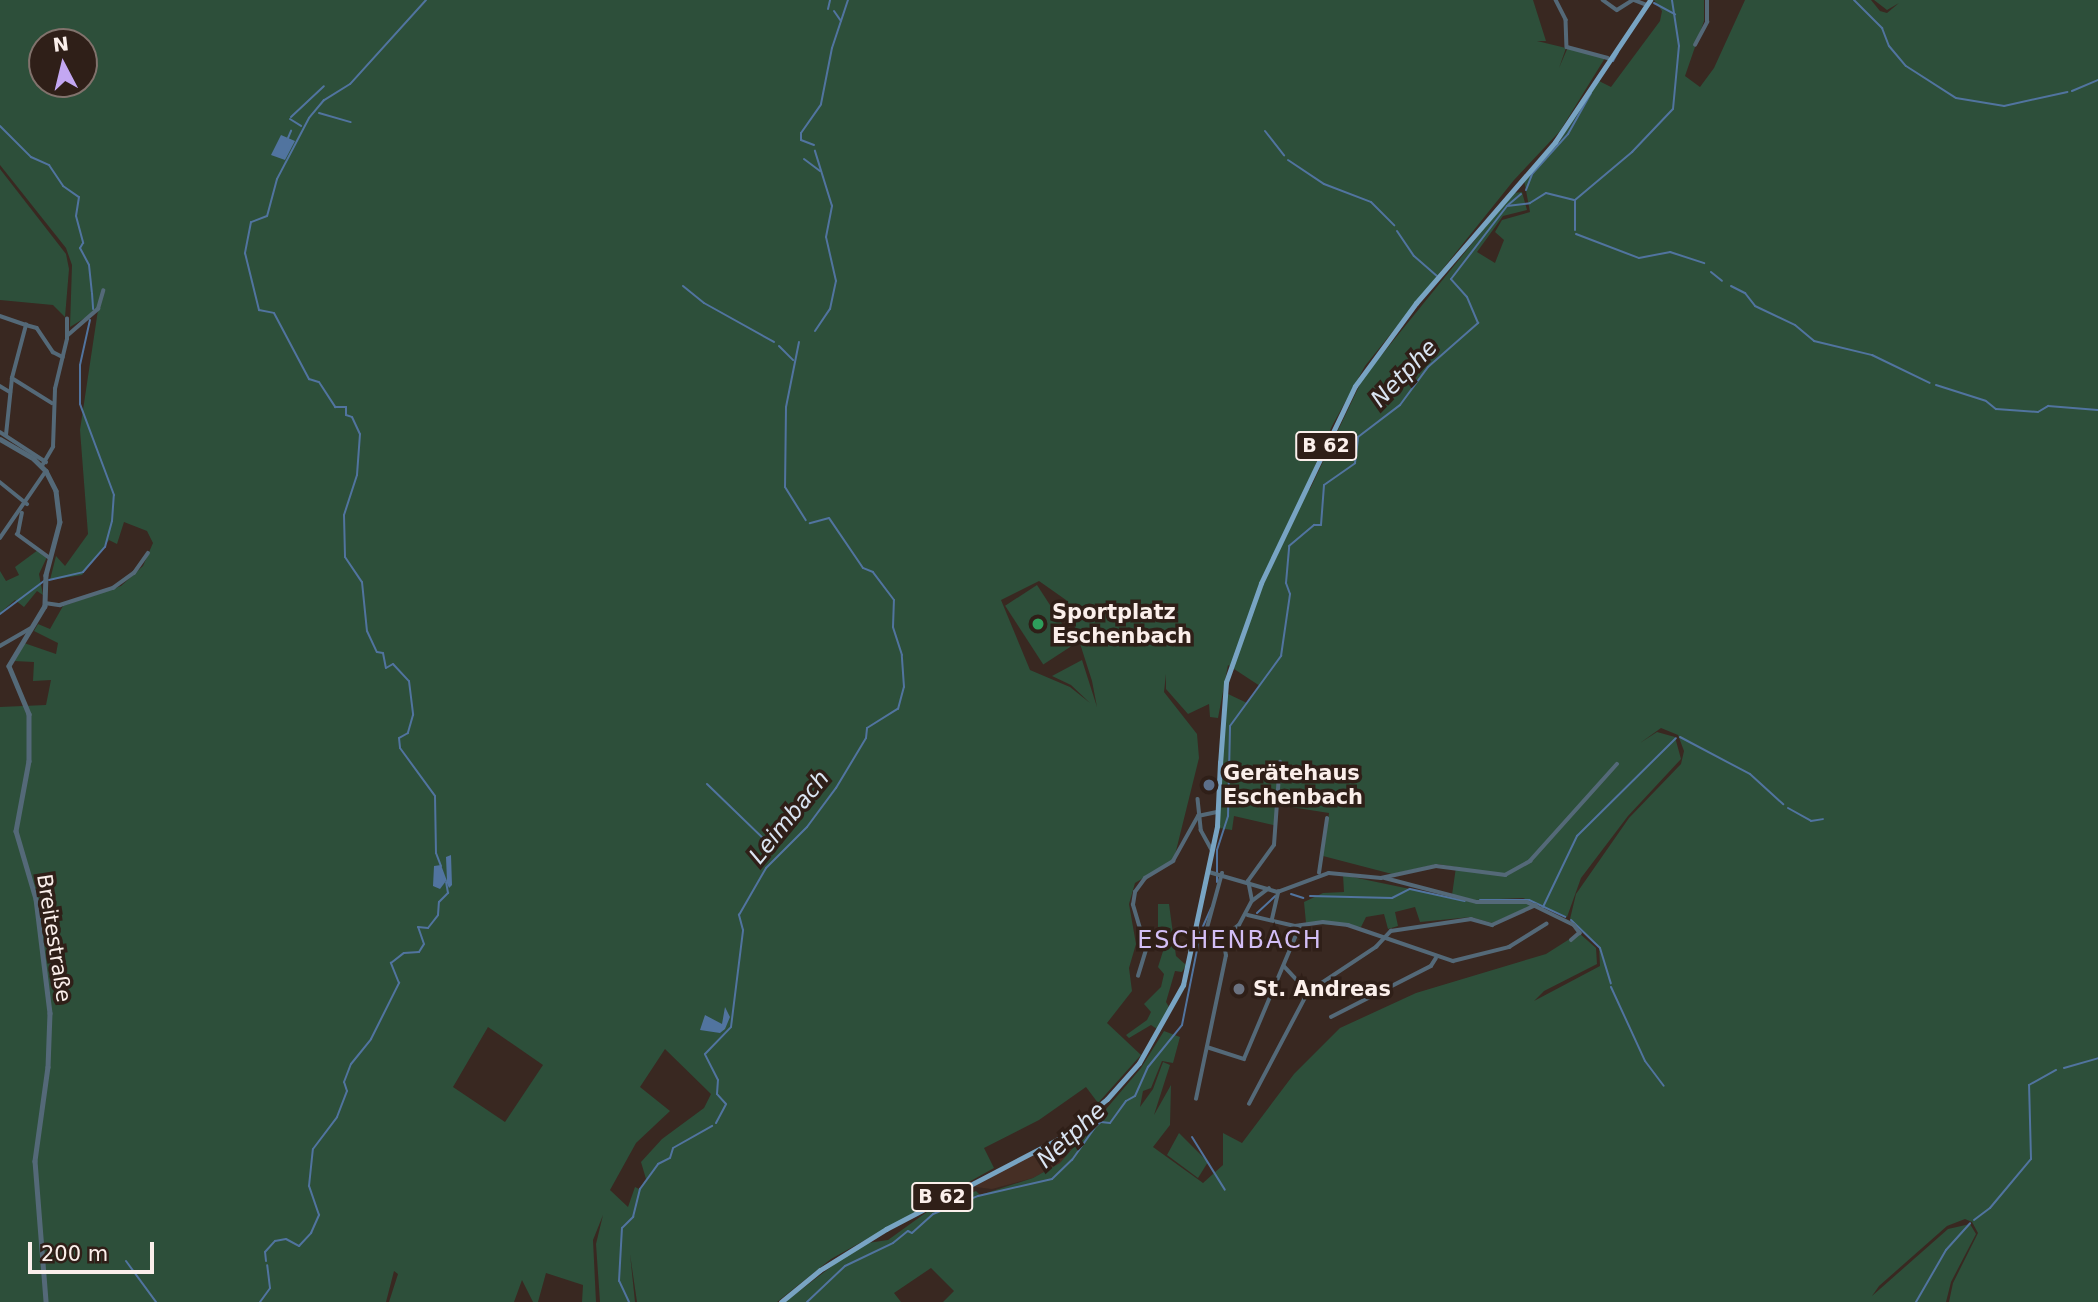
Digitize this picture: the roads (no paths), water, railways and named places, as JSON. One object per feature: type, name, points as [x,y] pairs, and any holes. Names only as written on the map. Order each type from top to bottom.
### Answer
[{"type":"main road","name":"B 62","points":[[781,1302],[866,1241],[960,1187],[1058,1139],[1107,1099],[1139,1063],[1174,1005],[1194,939],[1211,872],[1218,812],[1222,717],[1228,675],[1269,560],[1351,393],[1384,343],[1559,136],[1608,58],[1648,3]]},
{"type":"street","points":[[1556,0],[1566,20],[1567,47],[1608,58]]},
{"type":"street","points":[[1603,0],[1617,10],[1633,0],[1648,3]]},
{"type":"street","points":[[1695,45],[1707,22],[1707,0]]},
{"type":"street","points":[[67,335],[98,309],[103,291]]},
{"type":"street","points":[[0,316],[37,328],[53,352],[63,357]]},
{"type":"street","points":[[0,432],[44,464],[53,447],[53,404],[67,335],[67,319]]},
{"type":"street","points":[[6,435],[12,378],[26,325]]},
{"type":"street","points":[[12,378],[53,404]]},
{"type":"street","points":[[0,386],[10,393]]},
{"type":"street","name":"Breitestraße","points":[[0,439],[44,464],[56,491],[60,522],[46,581],[45,603],[12,657],[9,670],[29,714],[29,761],[16,831],[36,899],[50,1013],[48,1067],[35,1154],[46,1302]]},
{"type":"street","points":[[0,538],[27,504],[46,471]]},
{"type":"street","points":[[0,482],[27,504]]},
{"type":"street","points":[[17,534],[22,511]]},
{"type":"street","points":[[6,533],[17,534],[52,559]]},
{"type":"street","points":[[45,603],[60,605],[113,588],[134,573],[148,554]]},
{"type":"street","points":[[0,646],[31,628]]},
{"type":"street","points":[[1194,939],[1223,937],[1248,915],[1252,901],[1248,881],[1274,845],[1280,762]]},
{"type":"street","points":[[1381,878],[1436,866],[1496,876],[1518,870],[1617,764]]},
{"type":"street","points":[[1198,799],[1198,816],[1212,850]]},
{"type":"street","points":[[1198,816],[1218,812]]},
{"type":"street","points":[[1138,976],[1146,949],[1133,905],[1135,892],[1145,878],[1174,861],[1198,816]]},
{"type":"street","points":[[1319,873],[1327,820]]},
{"type":"street","points":[[1211,872],[1278,892],[1319,873],[1381,878],[1477,902],[1518,899],[1536,905],[1574,925],[1580,933],[1572,940]]},
{"type":"street","points":[[1204,939],[1220,873]]},
{"type":"street","points":[[1252,901],[1269,888]]},
{"type":"street","points":[[1272,919],[1278,892]]},
{"type":"street","points":[[1249,1104],[1308,992],[1384,939],[1391,931],[1416,925],[1471,919],[1492,925],[1536,905]]},
{"type":"street","points":[[1248,915],[1300,926],[1332,922],[1436,958],[1453,961],[1490,954],[1521,942],[1546,924]]},
{"type":"street","points":[[1207,1047],[1244,1059],[1300,926]]},
{"type":"street","points":[[1196,1099],[1226,956],[1223,937]]},
{"type":"street","points":[[1331,1017],[1431,966],[1436,958]]},
{"type":"street","points":[[1284,966],[1308,992]]},
{"type":"water","points":[[281,135],[295,141],[285,160],[271,155]]},
{"type":"water","points":[[451,855],[452,885],[449,888],[446,881],[440,889],[433,886],[434,866],[441,865],[447,881],[446,857]]},
{"type":"water","points":[[725,1007],[730,1017],[725,1029],[720,1033],[700,1030],[705,1015],[722,1024]]},
{"type":"waterway","points":[[426,0],[350,84],[324,100],[309,118],[277,179],[267,216],[251,222],[245,253],[259,310],[274,313],[309,379],[319,382],[335,407],[346,407],[346,415],[352,417],[360,434],[357,475],[344,515],[345,557],[362,582],[367,631],[377,652],[383,653],[386,668],[393,664],[409,681],[413,715],[408,733],[399,738],[400,748],[435,796],[436,853],[441,866]]},
{"type":"waterway","points":[[828,9],[830,0]]},
{"type":"waterway","name":"Leimbach","points":[[814,145],[801,140],[801,133],[821,104],[832,48],[848,0]]},
{"type":"waterway","name":"Netphe","points":[[1217,882],[1217,850],[1228,816],[1230,726],[1281,656],[1290,594],[1286,583],[1289,546],[1314,525],[1321,525],[1324,485],[1355,463],[1358,437],[1400,405],[1428,367],[1478,323],[1467,297],[1451,279],[1507,206],[1530,203],[1546,193],[1575,200],[1632,152],[1673,109],[1679,46],[1672,0]]},
{"type":"waterway","points":[[1854,0],[1882,28],[1889,46],[1906,66],[1956,98],[2004,106],[2067,92]]},
{"type":"waterway","points":[[1654,3],[1675,14]]},
{"type":"waterway","points":[[834,11],[841,21]]},
{"type":"waterway","points":[[1613,61],[1618,52]]},
{"type":"waterway","points":[[2072,91],[2098,80]]},
{"type":"waterway","points":[[291,117],[324,86]]},
{"type":"waterway","points":[[1526,190],[1532,174],[1568,134],[1591,93]]},
{"type":"waterway","points":[[319,113],[351,122]]},
{"type":"waterway","points":[[290,119],[301,126]]},
{"type":"waterway","points":[[0,126],[31,157],[49,165],[63,186],[79,197],[76,216],[83,243],[80,248],[89,265],[92,292]]},
{"type":"waterway","points":[[288,138],[291,131]]},
{"type":"waterway","points":[[1265,131],[1284,155]]},
{"type":"waterway","name":"Leimbach","points":[[815,151],[832,206],[826,237],[836,281],[830,309],[815,331]]},
{"type":"waterway","points":[[804,159],[820,171]]},
{"type":"waterway","points":[[1288,160],[1324,184],[1371,202],[1394,225]]},
{"type":"waterway","points":[[1508,205],[1521,194]]},
{"type":"waterway","points":[[1575,200],[1575,230]]},
{"type":"waterway","points":[[1397,231],[1414,256],[1437,276]]},
{"type":"waterway","points":[[1576,234],[1639,258],[1670,252],[1704,263]]},
{"type":"waterway","points":[[1711,272],[1722,281]]},
{"type":"waterway","points":[[683,286],[704,303],[774,342]]},
{"type":"waterway","points":[[1731,286],[1745,293],[1755,306],[1795,325],[1814,341],[1872,355],[1930,383]]},
{"type":"waterway","points":[[92,293],[93,309]]},
{"type":"waterway","points":[[49,580],[83,572],[105,547],[112,521],[114,495],[80,404],[80,365],[90,320]]},
{"type":"waterway","name":"Leimbach","points":[[799,342],[786,407],[785,487],[806,520]]},
{"type":"waterway","points":[[779,346],[793,360]]},
{"type":"waterway","points":[[1936,385],[1986,401],[1996,409],[2038,412],[2048,406],[2098,410]]},
{"type":"waterway","name":"Leimbach","points":[[716,1123],[726,1104],[717,1094],[718,1080],[705,1054],[731,1027],[743,930],[739,915],[766,868],[807,827],[836,788],[866,738],[867,728],[898,709],[904,687],[902,655],[893,627],[894,600],[873,572],[863,568],[829,518],[810,523]]},
{"type":"waterway","points":[[0,614],[44,581]]},
{"type":"waterway","points":[[1680,737],[1750,774],[1783,804]]},
{"type":"waterway","points":[[1543,907],[1577,836],[1676,738]]},
{"type":"waterway","points":[[707,784],[767,842]]},
{"type":"waterway","points":[[1788,808],[1811,821],[1823,819]]},
{"type":"waterway","points":[[266,1261],[265,1252],[275,1241],[286,1239],[299,1246],[311,1233],[319,1215],[309,1186],[313,1149],[337,1117],[347,1091],[344,1082],[351,1064],[371,1039],[399,983],[391,963],[404,953],[419,952],[424,944],[418,927],[428,928],[438,915],[439,902],[448,893],[446,882]]},
{"type":"waterway","points":[[1310,896],[1392,898],[1410,889],[1465,901]]},
{"type":"waterway","points":[[1291,894],[1303,898]]},
{"type":"waterway","points":[[1257,913],[1275,896]]},
{"type":"waterway","points":[[1480,900],[1529,900],[1565,917]]},
{"type":"waterway","name":"Netphe","points":[[1200,933],[1211,908]]},
{"type":"waterway","points":[[1571,920],[1600,948],[1611,983]]},
{"type":"waterway","name":"Netphe","points":[[807,1302],[845,1266],[893,1243],[908,1231],[912,1233],[933,1214],[978,1196],[1052,1179],[1072,1160],[1094,1128],[1101,1122],[1110,1123],[1126,1101],[1135,1096],[1148,1067],[1182,1025],[1198,945]]},
{"type":"waterway","points":[[1611,987],[1645,1061],[1664,1086]]},
{"type":"waterway","points":[[2064,1068],[2098,1058]]},
{"type":"waterway","points":[[1974,1220],[1990,1208],[2031,1159],[2029,1085],[2056,1070]]},
{"type":"waterway","name":"Leimbach","points":[[629,1302],[619,1281],[622,1228],[633,1217],[640,1189],[658,1164],[670,1158],[673,1148],[712,1126]]},
{"type":"waterway","points":[[1192,1137],[1225,1190]]},
{"type":"waterway","points":[[1916,1302],[1946,1250],[1970,1223]]},
{"type":"waterway","points":[[126,1261],[156,1302]]},
{"type":"waterway","points":[[260,1302],[270,1288],[267,1265]]},
{"type":"place","name":"Sportplatz Eschenbach","points":[[1038,624]]},
{"type":"place","name":"Gerätehaus Eschenbach","points":[[1209,785]]},
{"type":"place","name":"St. Andreas","points":[[1239,989]]},
{"type":"district","name":"ESCHENBACH","points":[[1230,941]]}]
